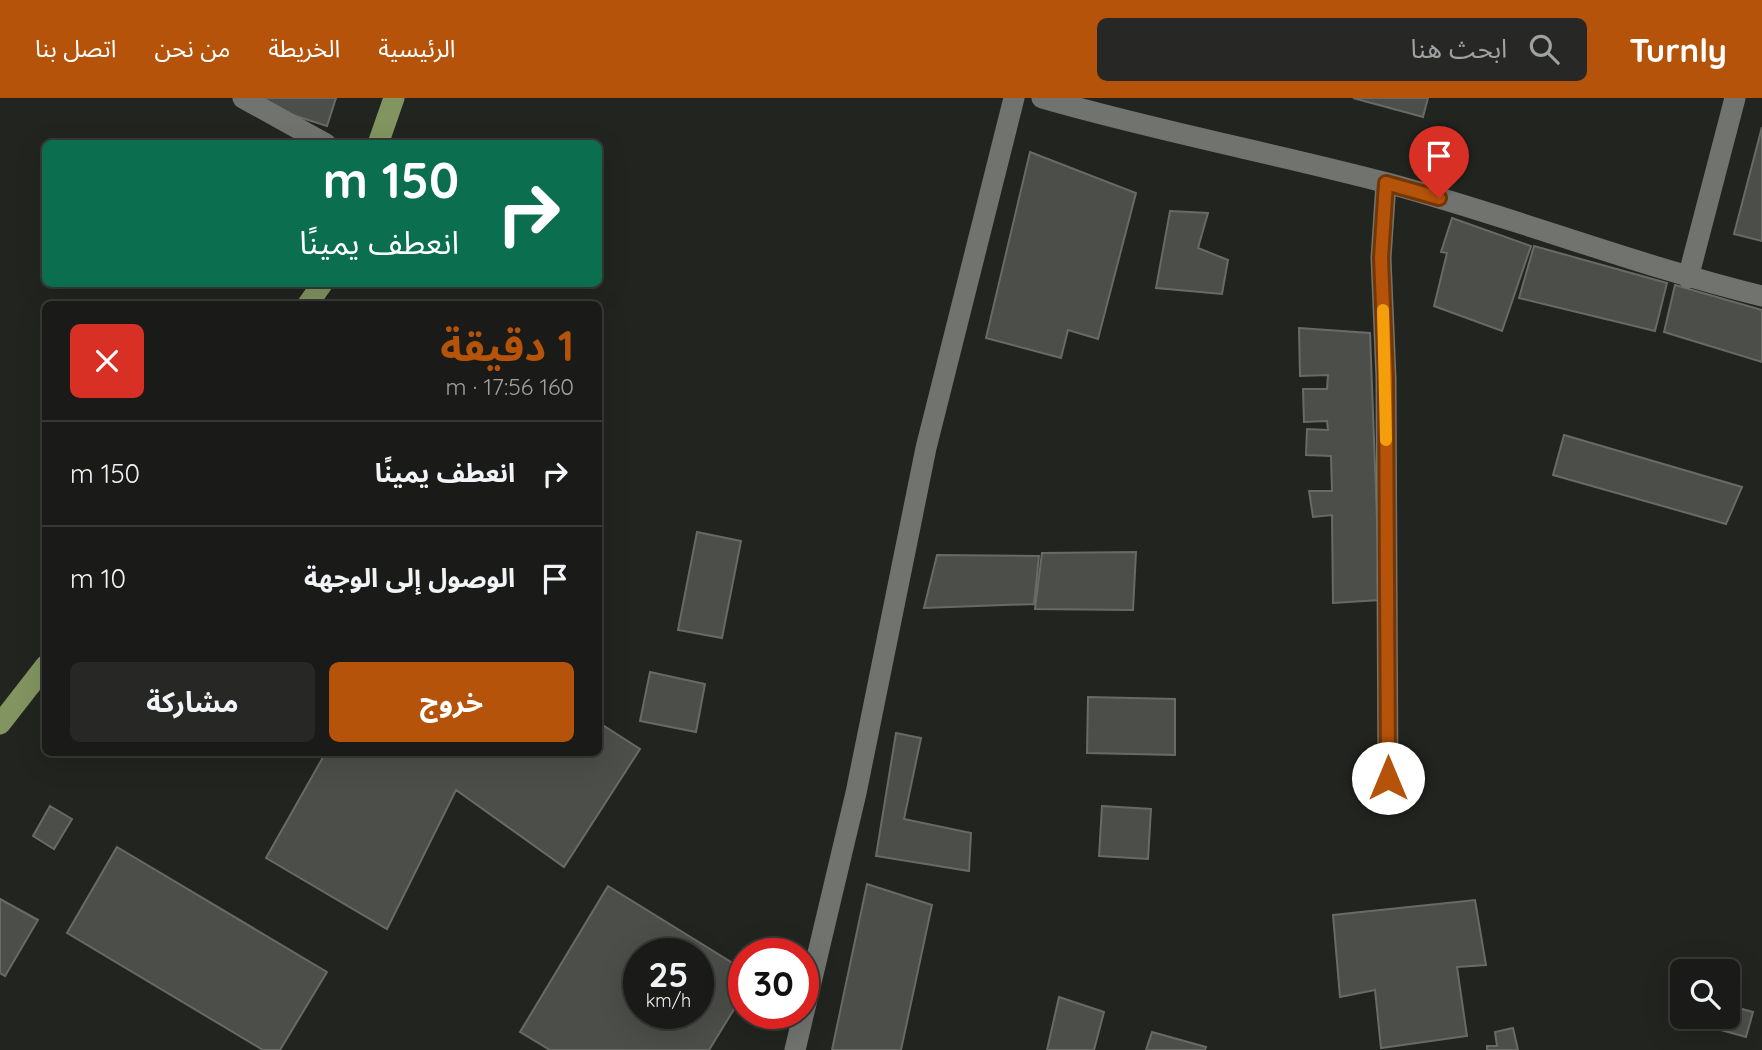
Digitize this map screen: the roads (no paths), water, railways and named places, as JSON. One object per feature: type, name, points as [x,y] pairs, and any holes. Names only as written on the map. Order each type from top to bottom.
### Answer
[{"type":"main road","points":[[379,140],[394,98]]},
{"type":"main road","points":[[0,724],[42,670]]},
{"type":"street","points":[[243,98],[319,140]]},
{"type":"street","points":[[795,1050],[856,793],[926,448],[1014,98]]},
{"type":"street","points":[[1688,278],[1735,98]]},
{"type":"street","points":[[1050,99],[1386,183],[1518,221],[1688,278],[1762,296]]},
{"type":"street","points":[[1386,183],[1381,258],[1386,378],[1388,778]]}]
